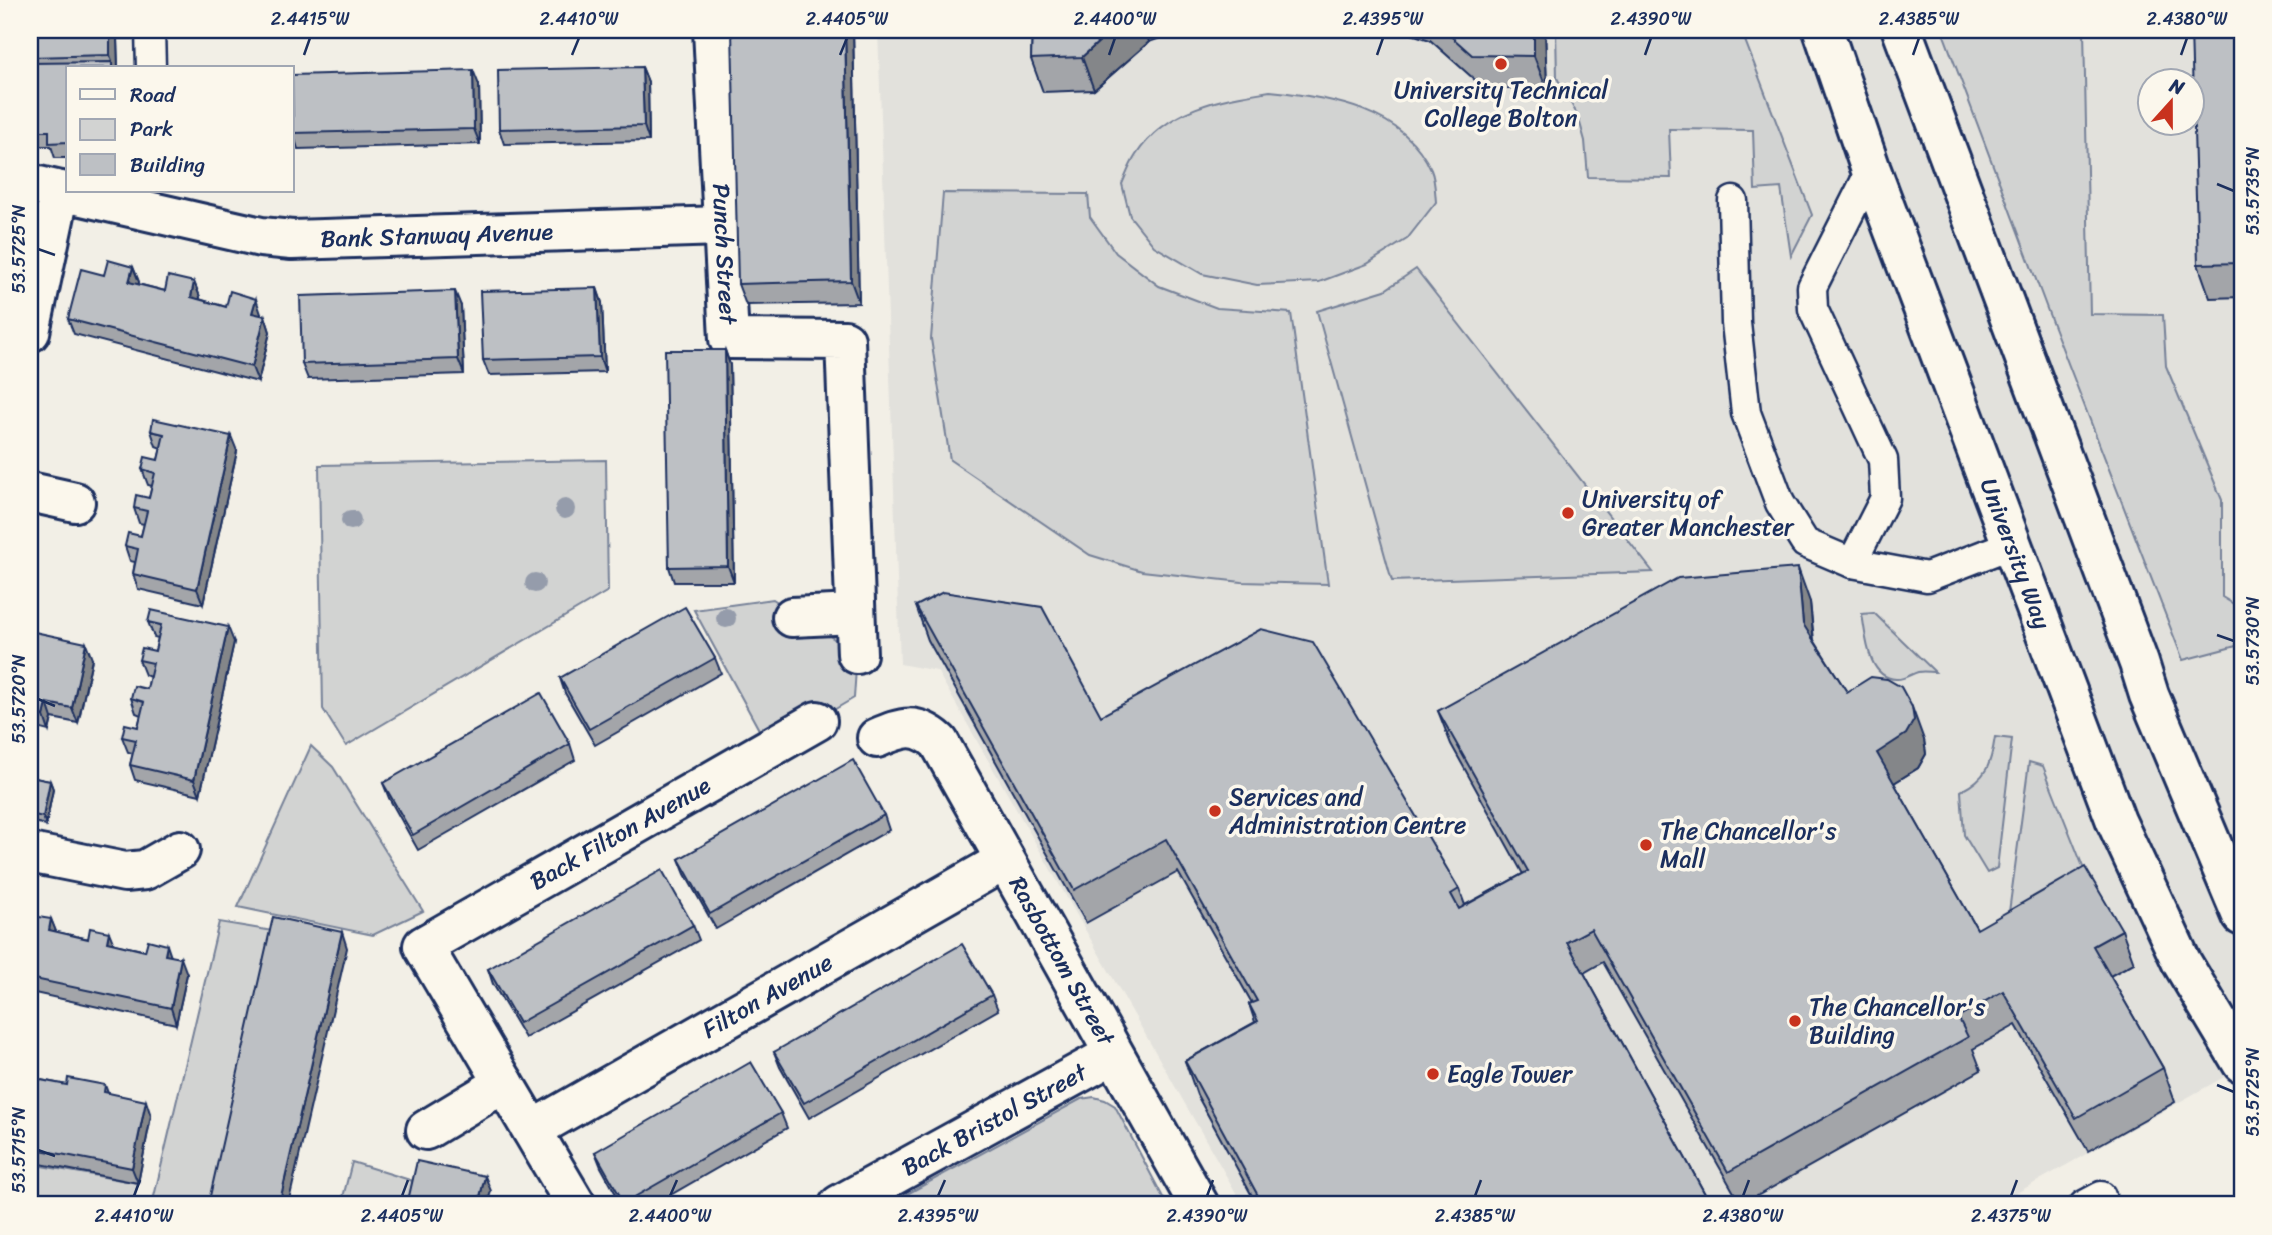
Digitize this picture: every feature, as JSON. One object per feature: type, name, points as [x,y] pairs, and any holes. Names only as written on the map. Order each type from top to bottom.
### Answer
[{"type":"street","name":"Punch Street","points":[[713,30],[729,339],[845,340],[857,654]]},
{"type":"street","name":"University Way","points":[[1823,30],[1871,170],[2116,821],[2181,961],[2242,1063]]},
{"type":"street","points":[[1902,30],[2135,650],[2149,695],[2242,916]]},
{"type":"street","name":"Bank Stanway Avenue","points":[[45,188],[66,191]]},
{"type":"street","points":[[30,332],[45,188]]},
{"type":"street","name":"Bank Stanway Avenue","points":[[76,192],[155,202],[261,237],[292,240],[722,226]]},
{"type":"street","points":[[30,492],[75,502]]},
{"type":"street","points":[[792,617],[854,614]]},
{"type":"street","name":"Rasbottom Street","points":[[877,738],[897,729],[915,715],[928,733],[939,742],[1112,1055],[1199,1205]]},
{"type":"street","name":"Back Filton Avenue","points":[[504,1083],[423,946],[817,721]]},
{"type":"street","points":[[30,853],[125,872],[145,870],[180,850]]},
{"type":"street","name":"Filton Avenue","points":[[532,1130],[1004,861]]},
{"type":"street","name":"Back Bristol Street","points":[[839,1205],[1112,1055]]},
{"type":"street","points":[[426,1130],[504,1083],[576,1205]]},
{"type":"lane","points":[[150,30],[151,66]]},
{"type":"lane","points":[[1852,563],[1885,498],[1883,460],[1813,309],[1812,288],[1871,170]]},
{"type":"lane","points":[[1733,201],[1735,323],[1746,412],[1780,503],[1805,543],[1852,563],[1927,577],[2011,544]]},
{"type":"shaded area","name":"University of Greater Manchester","points":[[878,30],[2242,30],[2242,1067],[1995,1205],[1243,1205],[937,671],[900,664]]},
{"type":"green space","points":[[1556,30],[1741,30],[1812,215],[1791,256],[1781,188],[1755,190],[1753,130],[1669,129],[1671,178],[1588,177],[1585,141],[1578,116],[1557,78]]},
{"type":"green space","points":[[1942,30],[2084,30],[2090,314],[2163,315],[2166,366],[2222,500],[2222,597],[2242,609],[2242,640],[2236,646],[2183,660]]},
{"type":"green space","points":[[1270,91],[1316,97],[1362,110],[1403,133],[1419,149],[1431,170],[1436,202],[1407,239],[1367,264],[1319,282],[1257,285],[1202,274],[1154,246],[1130,216],[1122,184],[1136,155],[1163,126],[1179,116],[1213,102]]},
{"type":"green space","points":[[943,193],[1088,194],[1090,217],[1116,253],[1159,286],[1217,308],[1291,313],[1328,584],[1242,582],[1142,571],[1090,555],[950,460],[931,339]]},
{"type":"green space","points":[[1416,269],[1653,572],[1392,581],[1317,311],[1385,290]]},
{"type":"green space","points":[[606,460],[608,591],[346,746],[323,709],[319,465]]},
{"type":"green space","points":[[773,599],[857,654],[854,698],[769,748],[694,610]]},
{"type":"green space","points":[[1874,613],[1935,672],[1918,672],[1899,679],[1886,677],[1879,671],[1867,644],[1862,614]]},
{"type":"green space","points":[[1995,737],[2012,739],[1997,868],[1987,873],[1964,835],[1961,791],[1977,781],[1986,769]]},
{"type":"green space","points":[[311,746],[333,767],[423,911],[373,935],[238,907]]},
{"type":"green space","points":[[2029,762],[2043,766],[2085,872],[2009,912]]},
{"type":"green space","points":[[219,922],[279,932],[214,1205],[152,1205]]},
{"type":"green space","points":[[1094,1097],[1115,1106],[1167,1205],[887,1205],[1081,1099]]},
{"type":"green space","points":[[352,1162],[413,1181],[407,1205],[341,1205]]},
{"type":"green space","points":[[30,1164],[138,1183],[132,1205],[30,1205]]},
{"type":"building","points":[[30,30],[110,30],[110,55],[30,57]]},
{"type":"building","points":[[732,30],[845,30],[851,281],[738,284]]},
{"type":"building","points":[[1032,30],[1112,30],[1082,57],[1031,59]]},
{"type":"building","points":[[1444,30],[1534,30],[1534,56],[1472,55]]},
{"type":"building","points":[[2191,30],[2242,30],[2242,263],[2198,264],[2194,136],[2206,136],[2206,66],[2192,66]]},
{"type":"building","points":[[112,62],[112,66],[66,66],[66,142],[49,143],[49,131],[30,131],[30,63]]},
{"type":"building","points":[[642,67],[644,126],[499,129],[498,70]]},
{"type":"building","points":[[473,70],[474,129],[294,133],[294,75]]},
{"type":"building","points":[[108,260],[133,267],[129,282],[165,291],[168,276],[194,282],[191,297],[226,307],[230,291],[256,299],[252,313],[265,316],[252,367],[68,319],[81,269],[104,275]]},
{"type":"building","points":[[597,288],[600,357],[483,360],[480,291]]},
{"type":"building","points":[[455,291],[458,359],[302,364],[300,296]]},
{"type":"building","points":[[665,350],[725,350],[728,566],[669,567]]},
{"type":"building","points":[[153,419],[231,436],[197,589],[133,574],[138,549],[125,546],[128,533],[141,536],[147,511],[134,508],[136,495],[149,498],[155,473],[142,469],[145,457],[158,460],[164,434],[151,431]]},
{"type":"building","points":[[1798,568],[1803,624],[1847,692],[1871,677],[1887,679],[1901,687],[1912,707],[1914,720],[1906,734],[1877,753],[1977,929],[2085,867],[2122,930],[2093,946],[2163,1068],[2076,1118],[2003,991],[1958,1017],[1968,1037],[1728,1172],[1591,929],[1567,942],[1711,1205],[1263,1205],[1185,1061],[1258,1021],[1249,1004],[1257,1001],[1166,839],[1074,890],[916,606],[943,592],[1042,607],[1101,716],[1261,629],[1313,642],[1459,889],[1451,894],[1459,909],[1528,871],[1438,711],[1678,578]]},
{"type":"building","points":[[685,607],[715,658],[589,729],[560,678]]},
{"type":"building","points":[[151,610],[228,627],[194,780],[130,765],[136,740],[122,737],[125,724],[138,727],[144,702],[131,698],[134,686],[147,689],[153,663],[139,660],[142,648],[155,651],[161,625],[148,622]]},
{"type":"building","points":[[30,631],[86,643],[72,708],[47,703],[44,716],[31,713],[34,700],[30,699]]},
{"type":"building","points":[[541,693],[570,744],[413,835],[383,783]]},
{"type":"building","points":[[853,760],[884,815],[710,914],[679,859]]},
{"type":"building","points":[[30,777],[50,781],[43,817],[30,814]]},
{"type":"building","points":[[662,870],[693,925],[519,1023],[488,969]]},
{"type":"building","points":[[32,916],[51,919],[49,930],[88,939],[90,928],[109,932],[107,942],[145,951],[148,940],[167,945],[165,955],[181,958],[171,1008],[30,978]]},
{"type":"building","points":[[273,917],[342,932],[279,1205],[208,1205]]},
{"type":"building","points":[[962,944],[992,995],[804,1103],[774,1052]]},
{"type":"building","points":[[751,1062],[781,1113],[624,1203],[595,1152]]},
{"type":"building","points":[[30,1078],[67,1085],[68,1078],[105,1085],[104,1092],[146,1101],[132,1168],[30,1148]]},
{"type":"building","points":[[417,1161],[485,1176],[478,1205],[407,1205]]},
{"type":"place","name":"University Technical College Bolton","points":[[1501,64]]},
{"type":"place","name":"University of Greater Manchester","points":[[1568,513]]},
{"type":"place","name":"Services and Administration Centre","points":[[1215,811]]},
{"type":"place","name":"The Chancellor's Mall","points":[[1646,845]]},
{"type":"place","name":"The Chancellor's Building","points":[[1795,1021]]},
{"type":"place","name":"Eagle Tower","points":[[1433,1074]]}]
